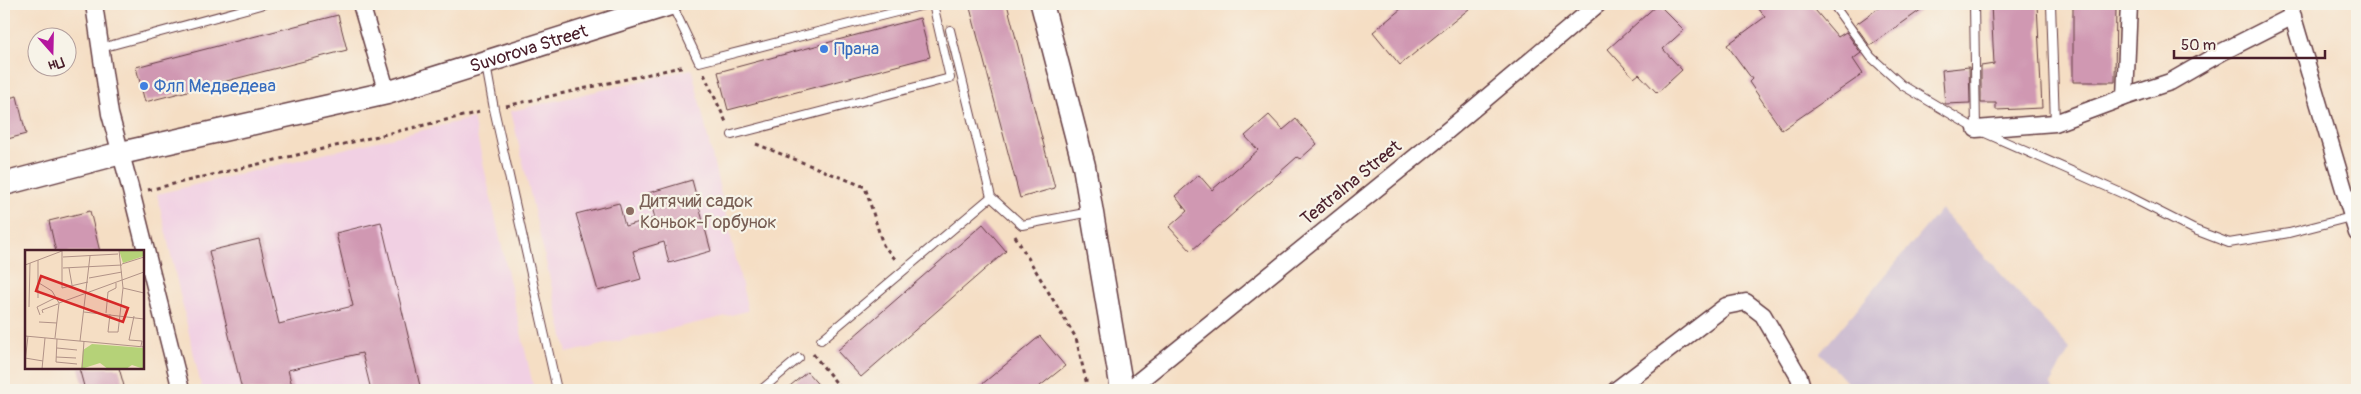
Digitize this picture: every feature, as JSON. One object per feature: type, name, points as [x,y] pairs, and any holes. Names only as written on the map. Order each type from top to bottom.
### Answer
[{"type":"street","points":[[94,4],[110,114],[181,390]]},
{"type":"street","points":[[361,4],[387,93]]},
{"type":"street","name":"Suvorova Street","points":[[4,184],[121,153],[387,93],[671,4]]},
{"type":"street","points":[[1042,4],[1084,166],[1122,390]]},
{"type":"street","name":"Teatralna Street","points":[[1128,390],[1434,142],[1598,4]]},
{"type":"street","points":[[2125,97],[2129,4]]},
{"type":"street","points":[[1976,129],[2055,123],[2170,82],[2291,10],[2357,233]]},
{"type":"street","points":[[1616,390],[1726,306],[1746,302],[1763,315],[1799,377],[1803,390]]},
{"type":"lane","points":[[101,48],[264,4]]},
{"type":"lane","points":[[671,4],[699,62],[928,4]]},
{"type":"lane","points":[[732,135],[950,78],[933,4]]},
{"type":"lane","points":[[1833,4],[1871,57],[1902,85],[1976,129],[2128,196],[2195,230],[2229,244],[2289,233],[2351,217]]},
{"type":"lane","points":[[1974,4],[1976,129]]},
{"type":"lane","points":[[2051,4],[2055,123]]},
{"type":"lane","points":[[950,30],[991,197],[1022,225],[1092,212]]},
{"type":"lane","points":[[486,61],[494,109],[557,390]]},
{"type":"lane","points":[[821,340],[991,197]]},
{"type":"lane","points":[[761,390],[798,358]]},
{"type":"path","points":[[130,186],[150,190],[699,62],[732,135],[865,187],[883,245],[905,270]]},
{"type":"path","points":[[1011,230],[1076,338],[1087,385],[1081,390]]},
{"type":"path","points":[[809,350],[842,390]]},
{"type":"shaded area","name":"Дитячий садок Коньок-Горбунок","points":[[692,69],[748,311],[567,353],[511,111]]},
{"type":"shaded area","points":[[473,118],[534,390],[202,390],[157,194]]},
{"type":"shaded area","points":[[1941,209],[2070,349],[2050,384],[2054,390],[1854,390],[1820,353]]},
{"type":"building","points":[[969,4],[1007,4],[1055,188],[1020,198]]},
{"type":"building","points":[[1407,4],[1475,4],[1400,65],[1373,32]]},
{"type":"building","points":[[1658,4],[1684,30],[1663,49],[1682,70],[1657,93],[1639,74],[1634,78],[1608,49]]},
{"type":"building","points":[[1755,4],[1810,4],[1838,37],[1846,32],[1861,53],[1853,59],[1863,74],[1782,130],[1749,82],[1752,79],[1727,45],[1765,17]]},
{"type":"building","points":[[1884,4],[1929,4],[1870,46],[1855,25]]},
{"type":"building","points":[[1991,4],[2037,4],[2042,108],[1996,110],[1996,103],[1981,103],[1981,66],[1994,64]]},
{"type":"building","points":[[2073,4],[2116,4],[2115,82],[2073,82]]},
{"type":"building","points":[[338,15],[347,50],[145,102],[136,67]]},
{"type":"building","points":[[920,18],[930,57],[728,110],[718,72]]},
{"type":"building","points":[[1969,67],[1970,103],[1945,104],[1942,70]]},
{"type":"building","points":[[17,96],[26,134],[4,140],[4,99]]},
{"type":"building","points":[[1269,115],[1283,130],[1296,119],[1317,144],[1300,159],[1297,157],[1191,251],[1169,227],[1187,211],[1175,196],[1199,175],[1212,190],[1258,150],[1245,136]]},
{"type":"building","points":[[692,180],[711,251],[669,263],[664,242],[633,251],[641,279],[598,291],[576,214],[619,203],[625,226],[655,218],[648,193]]},
{"type":"building","points":[[90,211],[100,250],[56,250],[49,221]]},
{"type":"building","points":[[381,222],[421,390],[371,390],[362,353],[288,370],[293,390],[242,390],[209,251],[259,239],[279,324],[353,306],[336,233]]},
{"type":"building","points":[[983,224],[1006,251],[861,377],[837,351]]},
{"type":"building","points":[[1040,336],[1065,366],[1035,390],[975,390]]},
{"type":"building","points":[[79,369],[119,369],[124,386],[106,390],[85,390]]},
{"type":"building","points":[[807,372],[823,390],[785,390]]},
{"type":"place","name":"Прана","points":[[824,49]]},
{"type":"place","name":"Флп Медведева","points":[[144,86]]},
{"type":"place","name":"Дитячий садок Коньок-Горбунок","points":[[630,211]]}]
